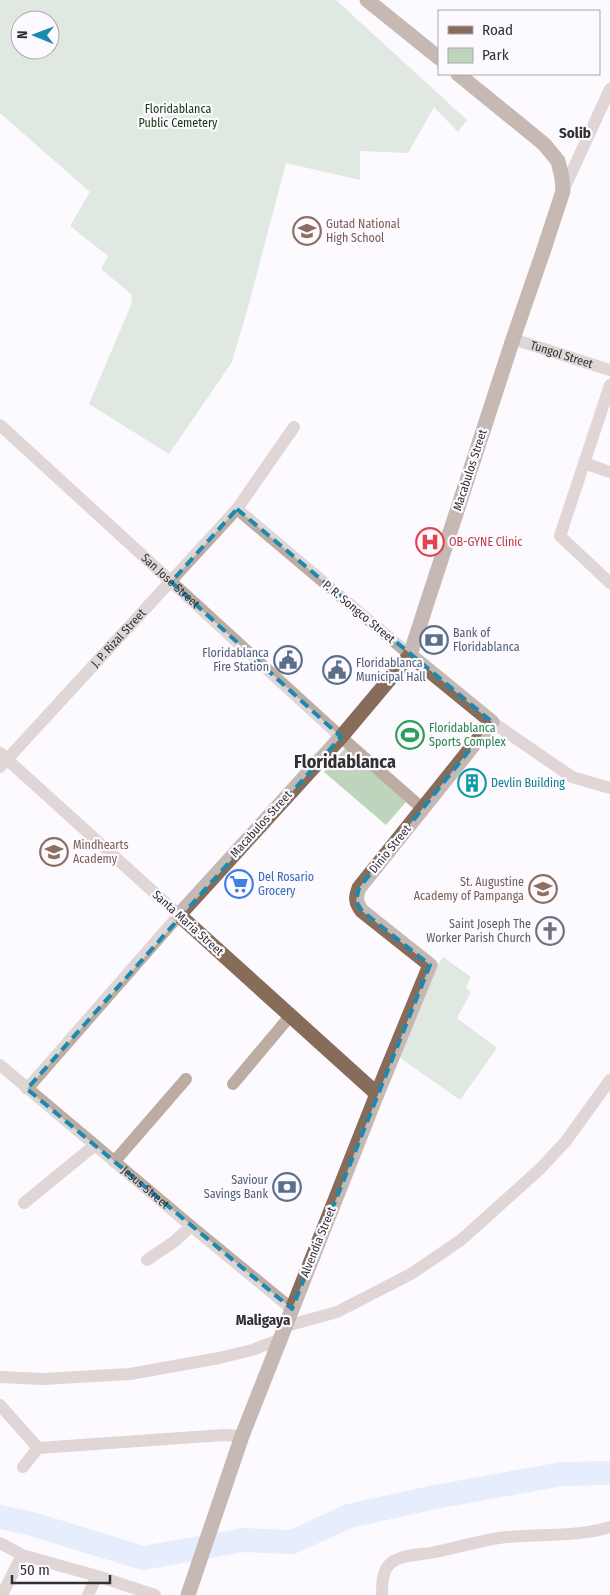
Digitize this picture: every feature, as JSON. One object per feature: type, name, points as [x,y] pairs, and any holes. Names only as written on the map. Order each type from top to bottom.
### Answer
[{"type":"main road","points":[[367,0],[438,57]]},
{"type":"main road","points":[[459,75],[544,144],[558,162],[563,191]]},
{"type":"main road","name":"Macabulos Street","points":[[179,916],[341,737],[410,655],[563,191]]},
{"type":"main road","name":"P. R. Songco Street","points":[[410,655],[492,722]]},
{"type":"main road","name":"Dinio Street","points":[[430,965],[362,911],[356,901],[359,888],[492,722]]},
{"type":"main road","name":"Santa Maria Street","points":[[179,916],[377,1094]]},
{"type":"main road","name":"Alvendia Street","points":[[189,1592],[242,1436],[430,965]]},
{"type":"street","points":[[563,191],[605,114],[610,89]]},
{"type":"street","name":"Tungol Street","points":[[513,338],[610,370]]},
{"type":"street","points":[[610,385],[560,536],[610,583]]},
{"type":"street","name":"San Jose Street","points":[[0,425],[341,737],[423,809]]},
{"type":"street","name":"J. P. Rizal Street","points":[[2,760],[171,582],[237,509],[294,427]]},
{"type":"street","points":[[584,462],[610,472]]},
{"type":"street","name":"P. R. Songco Street","points":[[237,509],[410,655]]},
{"type":"street","name":"P. R. Songco Street","points":[[492,722],[572,778],[610,788]]},
{"type":"street","name":"Santa Maria Street","points":[[2,760],[179,916]]},
{"type":"street","name":"Macabulos Street","points":[[27,1089],[179,916]]},
{"type":"street","points":[[233,1084],[291,1015]]},
{"type":"street","name":"Jesus Street","points":[[0,1066],[292,1309]]},
{"type":"street","points":[[114,1162],[186,1079]]},
{"type":"street","points":[[0,1377],[43,1379],[130,1374],[219,1358],[252,1350],[337,1312],[411,1274],[461,1240],[546,1162],[566,1141],[610,1080]]},
{"type":"street","points":[[24,1203],[95,1145]]},
{"type":"street","points":[[147,1260],[175,1241],[190,1226]]},
{"type":"street","points":[[0,1405],[38,1448]]},
{"type":"street","points":[[23,1467],[38,1448],[224,1435],[242,1436]]},
{"type":"street","points":[[382,1595],[383,1578],[386,1569],[390,1563],[398,1558],[498,1538],[582,1533],[610,1527]]},
{"type":"street","points":[[0,1543],[22,1555],[155,1595]]},
{"type":"street","points":[[2,1595],[22,1555]]},
{"type":"street","points":[[88,1595],[97,1576]]},
{"type":"highlighted area","points":[[237,509],[492,722],[359,888],[356,901],[362,911],[430,965],[292,1309],[27,1089],[341,737],[171,582]]},
{"type":"green space","name":"Floridablanca Public Cemetery","points":[[0,0],[336,0],[467,120],[458,132],[434,107],[408,153],[360,151],[360,180],[286,163],[232,362],[169,454],[89,404],[131,305],[132,295],[101,269],[108,256],[70,226],[90,192],[0,113]]},
{"type":"green space","points":[[350,743],[411,796],[386,825],[324,772]]},
{"type":"green space","points":[[443,957],[471,977],[466,988],[471,992],[457,1018],[497,1048],[460,1100],[396,1055],[435,969]]},
{"type":"waterway","points":[[0,1517],[29,1523],[143,1558],[244,1540],[292,1542],[349,1516],[435,1497],[562,1474],[610,1473]]},
{"type":"place","name":"Gutad National High School","points":[[307,231]]},
{"type":"place","name":"OB-GYNE Clinic","points":[[430,542]]},
{"type":"place","name":"Bank of Floridablanca","points":[[434,640]]},
{"type":"place","name":"Floridablanca Fire Station","points":[[288,660]]},
{"type":"place","name":"Floridablanca Municipal Hall","points":[[337,670]]},
{"type":"place","name":"Floridablanca Sports Complex","points":[[410,735]]},
{"type":"place","name":"Devlin Building","points":[[472,783]]},
{"type":"place","name":"Mindhearts Academy","points":[[54,852]]},
{"type":"place","name":"Del Rosario Grocery","points":[[239,884]]},
{"type":"place","name":"St. Augustine Academy of Pampanga","points":[[543,889]]},
{"type":"place","name":"Saint Joseph The Worker Parish Church","points":[[550,931]]},
{"type":"place","name":"Saviour Savings Bank","points":[[287,1187]]},
{"type":"district","name":"Solib","points":[[575,133]]},
{"type":"district","name":"Floridablanca","points":[[345,762]]},
{"type":"district","name":"Maligaya","points":[[263,1320]]}]
